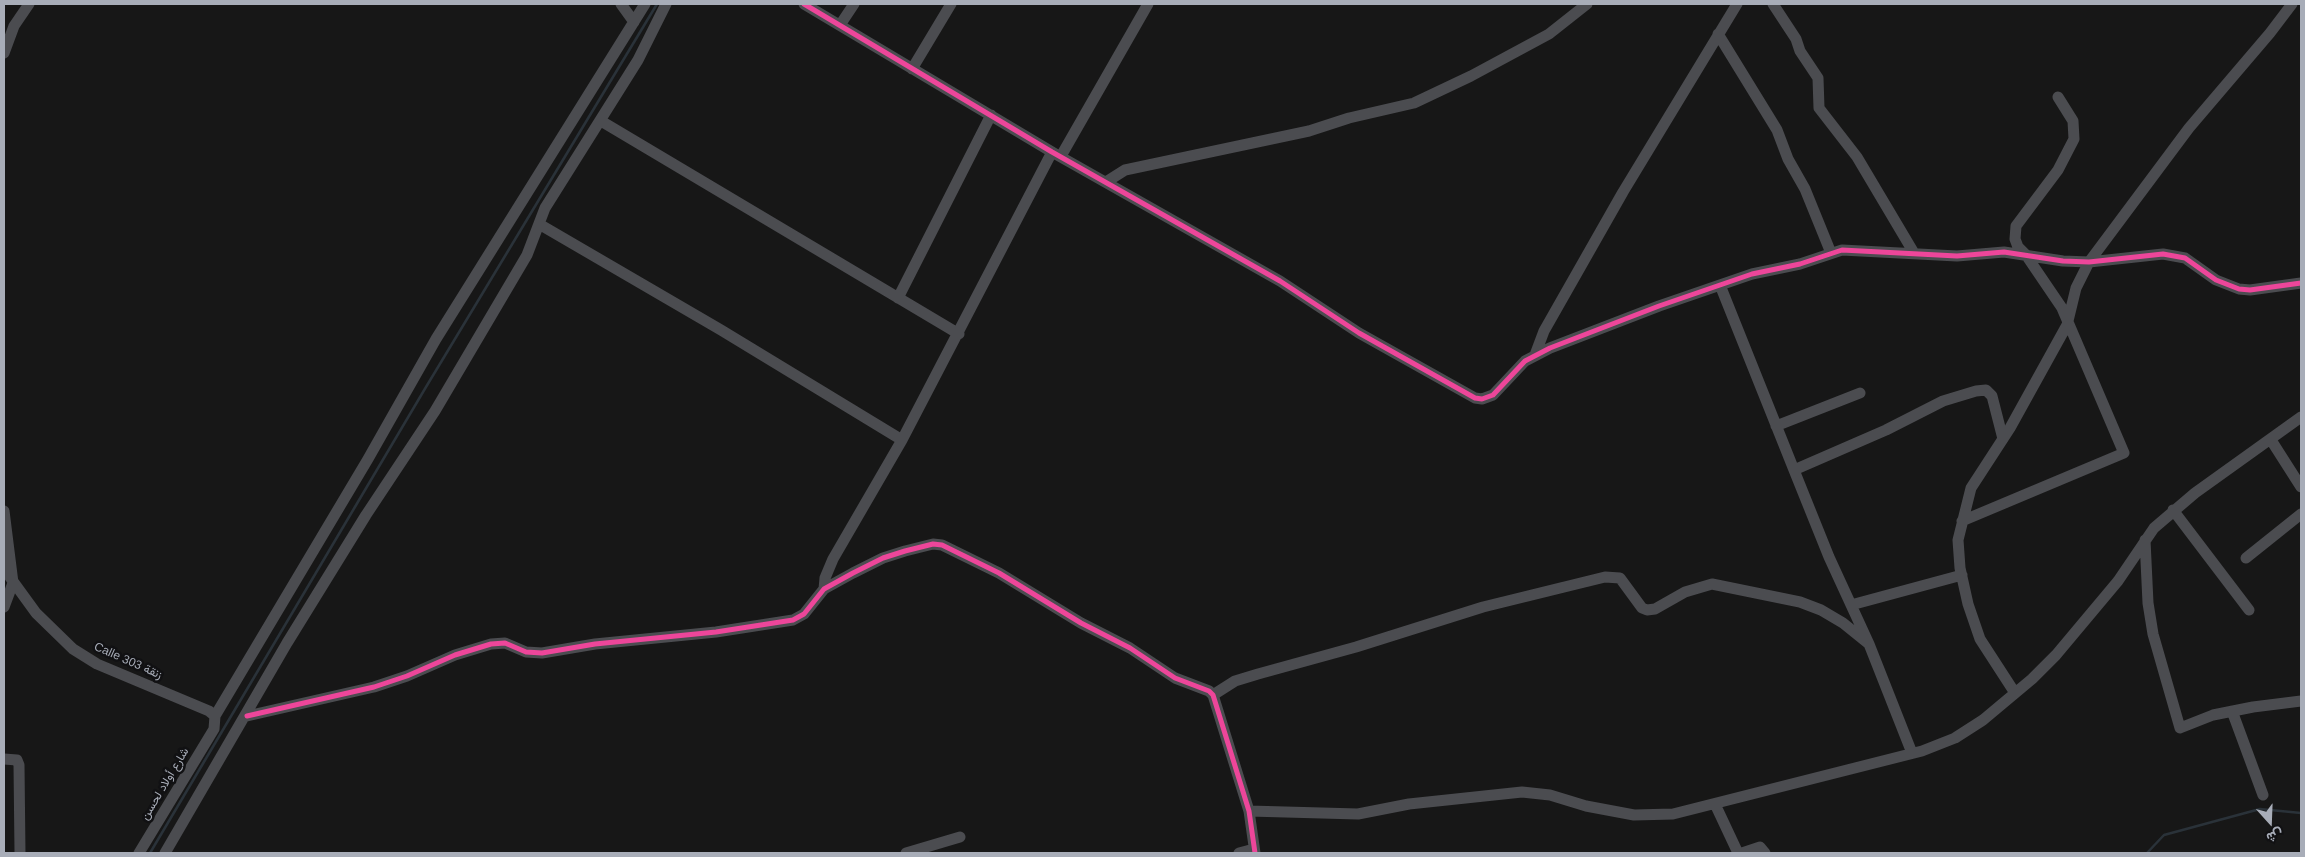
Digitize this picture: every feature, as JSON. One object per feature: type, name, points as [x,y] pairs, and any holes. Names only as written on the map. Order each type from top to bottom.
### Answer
[{"type":"street","points":[[4,53],[14,26],[29,4]]},
{"type":"street","points":[[621,4],[634,22]]},
{"type":"street","points":[[215,716],[368,460],[436,340],[645,4]]},
{"type":"street","points":[[165,853],[247,716],[287,643],[366,515],[435,411],[527,255],[545,208],[638,60],[666,4]]},
{"type":"street","points":[[804,4],[1056,154],[1280,282],[1359,333],[1475,398],[1482,399],[1493,395],[1515,370],[1535,355],[1640,313],[1720,285],[1752,274],[1800,264],[1831,253],[1858,250],[1957,256],[2004,252],[2063,261],[2089,262],[2130,257],[2175,255],[2185,258],[2216,280],[2239,289],[2250,290],[2301,282]]},
{"type":"street","points":[[840,25],[854,4]]},
{"type":"street","points":[[912,69],[951,4]]},
{"type":"street","points":[[824,589],[825,578],[833,559],[902,440],[1056,154],[1148,4]]},
{"type":"street","points":[[1106,182],[1125,170],[1309,131],[1349,118],[1414,103],[1471,76],[1549,34],[1587,4]]},
{"type":"street","points":[[1535,355],[1544,331],[1623,192],[1737,4]]},
{"type":"street","points":[[1772,4],[1796,39],[1800,50],[1818,78],[1819,108],[1857,157],[1914,253]]},
{"type":"street","points":[[2015,692],[1997,667],[1976,631],[1962,575],[1958,540],[1975,481],[2003,439],[2068,325],[2076,288],[2089,262],[2189,128],[2292,4]]},
{"type":"street","points":[[1718,34],[1776,130],[1788,160],[1805,189],[1831,253]]},
{"type":"street","points":[[1962,521],[2124,453],[2055,295],[2018,246],[2015,239],[2016,226],[2058,170],[2074,139],[2073,121],[2058,98]]},
{"type":"street","points":[[898,298],[991,115]]},
{"type":"street","points":[[601,121],[958,334]]},
{"type":"street","points":[[539,224],[721,330],[902,440]]},
{"type":"street","points":[[1720,285],[1794,470],[1869,644],[1912,753]]},
{"type":"street","points":[[1794,470],[1886,430],[1944,401],[1976,391],[1986,390],[1992,396],[2003,439]]},
{"type":"street","points":[[1776,426],[1860,393]]},
{"type":"street","points":[[1249,811],[1363,813],[1409,804],[1522,792],[1550,795],[1586,806],[1634,815],[1673,814],[1912,753],[1955,738],[1970,730],[2056,655],[2104,600],[2154,528],[2173,510],[2272,440],[2301,417]]},
{"type":"street","points":[[2272,440],[2301,487]]},
{"type":"street","points":[[2173,510],[2249,610]]},
{"type":"street","points":[[4,511],[13,583],[4,607]]},
{"type":"street","points":[[2246,558],[2301,514]]},
{"type":"street","points":[[2145,540],[2147,594],[2153,634],[2180,728],[2213,715],[2301,701]]},
{"type":"street","points":[[247,716],[374,687],[407,676],[455,655],[491,644],[505,642],[526,652],[542,653],[595,644],[716,632],[787,621],[804,614],[824,589],[883,558],[925,546],[942,546],[999,573],[1081,623],[1130,648],[1175,678],[1204,688],[1213,695],[1249,811],[1254,851],[1239,853]]},
{"type":"street","name":"Calle 303 زنقة","points":[[4,569],[36,613],[73,649],[97,664],[204,709],[215,716]]},
{"type":"street","points":[[1851,605],[1962,575]]},
{"type":"street","points":[[1213,695],[1235,681],[1267,671],[1356,647],[1483,606],[1604,577],[1620,578],[1642,608],[1647,610],[1654,609],[1685,592],[1712,584],[1800,602],[1821,610],[1843,623],[1869,644]]},
{"type":"street","points":[[2232,711],[2262,794]]},
{"type":"street","name":"شارع أولاد لحسن","points":[[139,853],[214,728],[215,716]]},
{"type":"street","points":[[4,759],[17,760],[19,764],[20,853]]},
{"type":"street","points":[[1715,804],[1740,853],[1760,847],[1765,853]]},
{"type":"street","points":[[906,853],[960,837]]},
{"type":"waterway","points":[[150,853],[426,387],[657,4]]},
{"type":"waterway","points":[[2147,853],[2164,835],[2260,809],[2301,813]]},
{"type":"cycle path","points":[[804,4],[1052,152],[1280,281],[1359,333],[1475,398],[1482,399],[1493,395],[1525,361],[1550,348],[1659,306],[1752,274],[1800,264],[1842,250],[1957,256],[2004,252],[2063,261],[2089,262],[2163,254],[2185,258],[2216,280],[2239,289],[2250,290],[2301,283]]},
{"type":"cycle path","points":[[247,716],[374,687],[407,676],[455,655],[491,644],[505,643],[526,652],[542,653],[595,644],[716,632],[793,620],[804,614],[824,589],[853,573],[883,558],[905,551],[933,544],[942,545],[999,573],[1081,623],[1130,648],[1175,678],[1209,691],[1213,695],[1249,811],[1255,853]]}]
